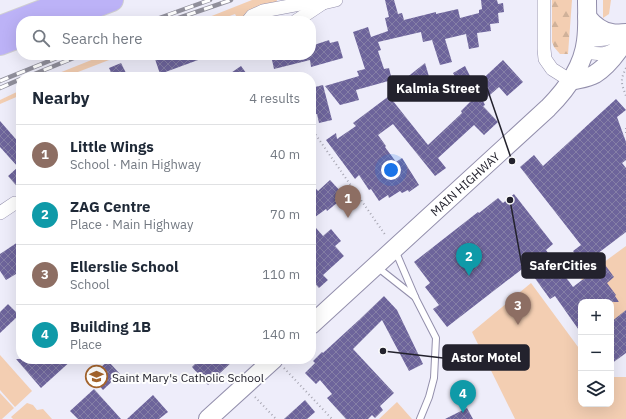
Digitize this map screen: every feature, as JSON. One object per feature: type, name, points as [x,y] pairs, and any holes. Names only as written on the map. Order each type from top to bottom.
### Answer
[{"type":"highway","points":[[29,16],[71,0]]},
{"type":"highway","points":[[71,16],[112,0]]},
{"type":"highway","points":[[0,27],[16,21]]},
{"type":"highway","points":[[0,44],[16,38]]},
{"type":"main road","points":[[587,9],[592,23],[612,34],[626,33]]},
{"type":"main road","name":"MAIN HIGHWAY","points":[[316,320],[548,108],[561,94],[571,81],[578,68],[585,47],[587,9]]},
{"type":"main road","points":[[571,81],[595,74],[620,49],[626,38]]},
{"type":"main road","points":[[208,419],[278,364]]},
{"type":"street","points":[[544,0],[545,58],[552,69],[571,81]]},
{"type":"street","points":[[295,10],[305,3],[330,2]]},
{"type":"street","points":[[252,16],[263,11],[295,10],[330,2]]},
{"type":"street","points":[[585,47],[626,33]]},
{"type":"street","points":[[585,47],[595,53],[610,52],[626,38]]},
{"type":"street","points":[[0,213],[16,202]]},
{"type":"lane","points":[[394,248],[416,298],[436,338],[434,378],[429,397],[420,419]]},
{"type":"lane","points":[[375,266],[416,298]]},
{"type":"path","points":[[626,68],[622,77],[622,85],[626,96]]},
{"type":"path","points":[[626,128],[626,133]]},
{"type":"path","points":[[316,135],[394,248]]},
{"type":"path","points":[[280,364],[332,419]]},
{"type":"path","points":[[253,394],[276,419]]},
{"type":"green space","points":[[252,0],[277,0],[276,5],[253,11],[244,16],[236,16],[235,14],[230,16],[212,16]]},
{"type":"green space","points":[[552,0],[572,0],[568,54],[560,54],[552,42]]},
{"type":"green space","points":[[603,0],[611,0],[609,14],[603,18]]},
{"type":"green space","points":[[92,60],[109,60],[78,72],[62,72]]},
{"type":"green space","points":[[16,92],[16,97],[0,104],[0,100]]},
{"type":"green space","points":[[626,246],[626,337],[614,322],[614,299],[597,299],[581,279]]},
{"type":"green space","points":[[531,283],[578,347],[578,407],[614,407],[614,377],[626,377],[626,419],[515,419],[472,332]]},
{"type":"green space","points":[[0,355],[32,391],[15,407],[0,390]]},
{"type":"green space","points":[[0,393],[14,408],[2,419],[0,419]]},
{"type":"green space","points":[[397,402],[412,419],[379,419]]},
{"type":"green space","points":[[27,403],[33,405],[37,410],[43,409],[52,419],[13,419],[11,417]]},
{"type":"building","points":[[385,0],[394,0],[398,14],[402,13],[404,20],[436,12],[436,14],[458,9],[460,18],[479,13],[479,10],[482,9],[481,0],[497,0],[498,4],[503,3],[504,12],[498,13],[499,23],[490,24],[491,31],[477,33],[479,47],[469,49],[466,34],[445,39],[452,62],[440,65],[432,40],[423,42],[421,32],[378,42],[381,50],[378,51],[384,69],[389,68],[392,80],[356,90],[359,100],[340,105],[325,86],[359,76],[357,71],[365,69],[353,32],[368,27],[371,37],[388,31],[385,18],[389,17]]},
{"type":"building","points":[[329,40],[330,43],[338,41],[343,58],[311,67],[310,60],[316,60],[316,44]]},
{"type":"building","points":[[155,60],[198,60],[165,72],[159,72]]},
{"type":"building","points":[[273,60],[310,60],[274,69]]},
{"type":"building","points":[[503,60],[523,82],[507,96],[499,87],[483,101],[485,105],[483,106],[498,122],[484,135],[474,125],[438,158],[446,168],[435,176],[393,124],[378,135],[396,162],[402,158],[419,185],[409,192],[408,190],[402,193],[400,191],[389,198],[388,195],[379,201],[371,189],[369,190],[359,175],[355,179],[326,140],[336,133],[337,139],[356,126],[353,123],[389,96],[428,145],[462,113],[461,111],[474,98],[463,86],[461,88],[453,73],[465,66],[475,86]]},
{"type":"building","points":[[121,63],[126,72],[111,72],[109,68]]},
{"type":"building","points":[[425,63],[430,80],[391,90]]},
{"type":"building","points":[[241,66],[245,72],[232,72]]},
{"type":"building","points":[[323,85],[332,120],[319,123],[316,114],[316,87]]},
{"type":"building","points":[[616,99],[626,110],[617,117],[626,142],[626,160],[622,163],[626,168],[626,232],[597,254],[614,277],[607,283],[616,295],[615,296],[619,302],[614,302],[614,299],[578,299],[578,329],[555,296],[550,299],[526,266],[447,327],[433,309],[439,305],[425,287],[430,283],[414,262],[498,198],[503,203],[514,194],[553,244],[546,250],[573,287],[590,274],[573,251],[581,245],[520,167],[534,155],[543,166]]},
{"type":"building","points":[[0,121],[16,139],[16,165],[0,147]]},
{"type":"building","points":[[16,169],[16,185],[8,176]]},
{"type":"building","points":[[330,180],[343,194],[335,201],[337,203],[327,211],[326,209],[316,216],[316,189],[318,191]]},
{"type":"building","points":[[316,228],[323,236],[331,229],[341,241],[335,246],[344,256],[323,275],[328,280],[319,288],[316,285]]},
{"type":"building","points":[[16,243],[16,274],[6,280],[0,271],[0,254]]},
{"type":"building","points":[[384,296],[397,310],[423,364],[409,371],[382,320],[353,349],[394,393],[380,406],[383,410],[375,418],[372,415],[368,419],[346,419],[327,398],[332,394],[320,380],[316,384],[305,373],[314,364],[316,364],[316,358],[322,352],[323,353]]},
{"type":"building","points":[[8,304],[16,312],[16,318],[0,333],[0,312]]},
{"type":"building","points":[[626,310],[626,353],[614,362],[614,335],[614,320]]},
{"type":"building","points":[[20,364],[67,364],[41,388]]},
{"type":"building","points":[[105,364],[111,364],[120,374],[103,390],[91,376]]},
{"type":"building","points":[[195,364],[230,364],[219,374],[222,376],[215,382],[213,380],[208,385],[192,367]]},
{"type":"building","points":[[94,389],[121,419],[78,419],[70,411]]},
{"type":"building","points":[[153,395],[168,412],[159,419],[127,419]]},
{"type":"building","points":[[305,400],[315,412],[307,419],[284,419]]},
{"type":"building","points":[[467,408],[473,419],[445,419]]},
{"type":"railway","points":[[165,16],[210,0]]},
{"type":"railway","points":[[185,16],[231,0]]},
{"type":"railway","points":[[22,72],[52,60]]},
{"type":"railway","points":[[39,72],[69,60]]},
{"type":"railway","points":[[0,81],[16,74]]},
{"type":"railway","points":[[0,88],[16,81]]},
{"type":"place","name":"Kalmia Street","points":[[512,161]]},
{"type":"place","name":"SaferCities","points":[[510,200]]},
{"type":"place","name":"Little Wings","points":[[348,218]]},
{"type":"place","name":"ZAG Centre","points":[[469,276]]},
{"type":"place","name":"Ellerslie School","points":[[518,325]]},
{"type":"place","name":"Astor Motel","points":[[383,351]]},
{"type":"place","name":"Saint Mary's Catholic School","points":[[96,377]]},
{"type":"place","name":"Building 1B","points":[[463,413]]}]
